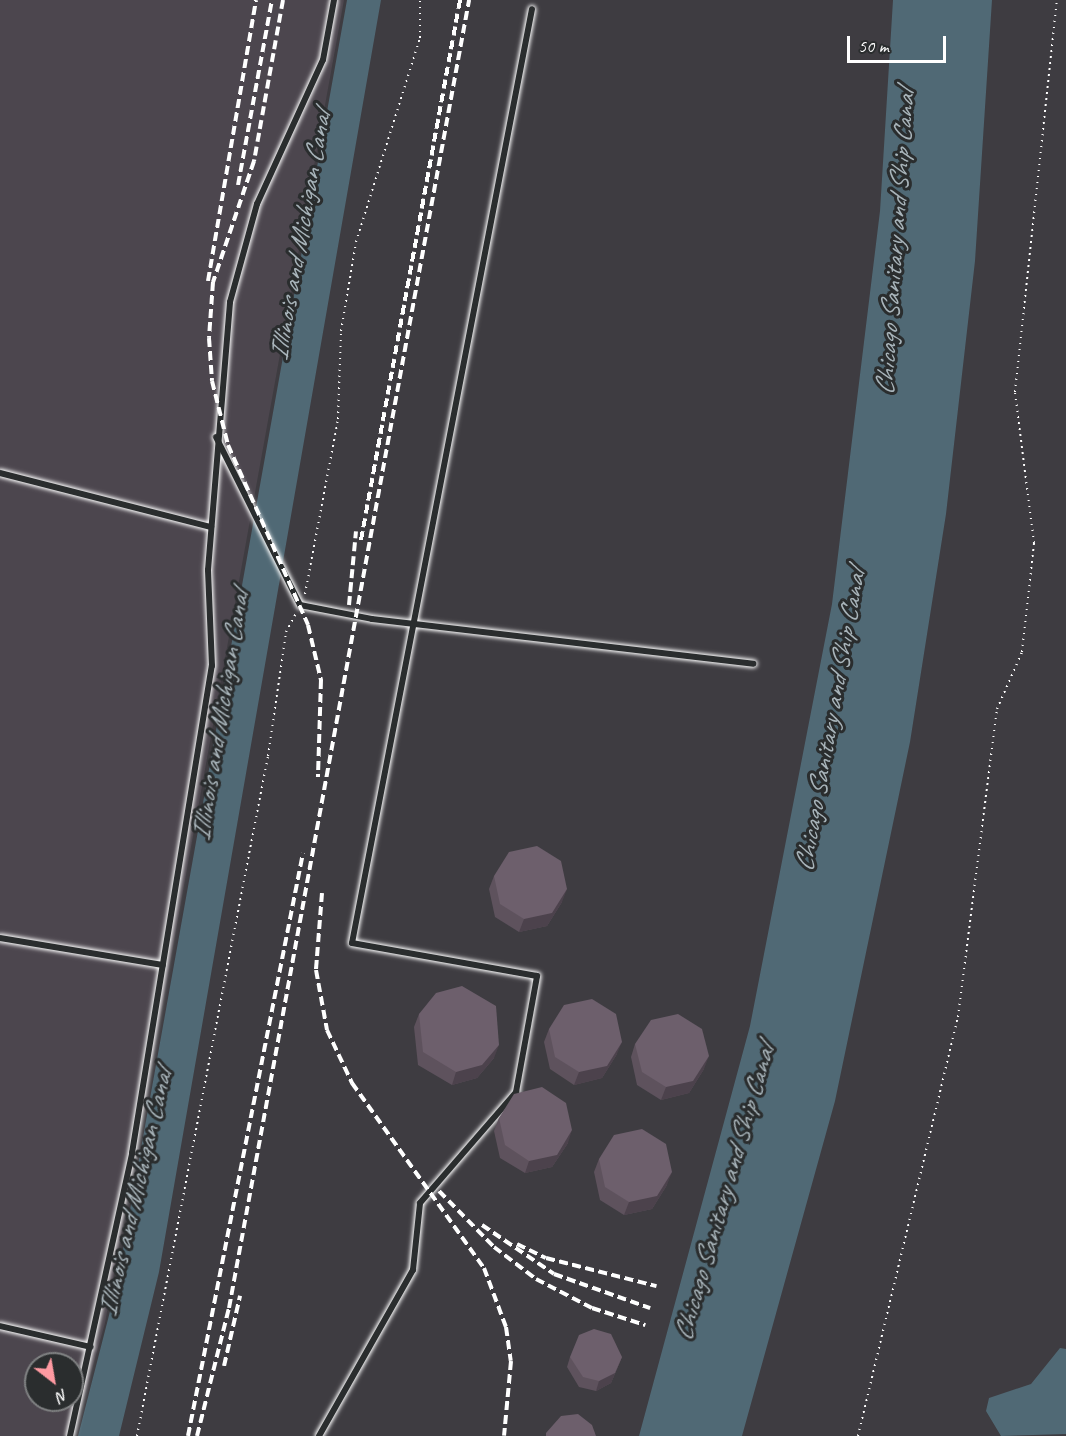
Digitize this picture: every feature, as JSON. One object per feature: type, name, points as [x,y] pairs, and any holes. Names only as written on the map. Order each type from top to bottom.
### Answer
[{"type":"lane","points":[[70,1436],[92,1347],[132,1153],[212,666],[211,527],[216,436],[230,303],[257,204],[323,60],[334,0]]},
{"type":"lane","points":[[319,1436],[412,1270],[420,1203],[516,1092],[537,976],[352,943],[532,9]]},
{"type":"lane","points":[[216,436],[300,605],[413,624],[753,664]]},
{"type":"lane","points":[[0,473],[211,527]]},
{"type":"lane","points":[[0,938],[163,965]]},
{"type":"lane","points":[[0,1326],[92,1347]]},
{"type":"path","points":[[137,1436],[268,756],[286,632],[300,605],[314,569],[338,418],[341,331],[356,242],[420,38],[420,0]]},
{"type":"path","points":[[858,1436],[958,1017],[997,709],[1022,651],[1034,543],[1015,392],[1057,0]]},
{"type":"shaded area","points":[[0,0],[344,0],[105,1323],[84,1397],[84,1352],[24,1352],[24,1412],[80,1412],[73,1436],[0,1436]]},
{"type":"water","name":"Illinois and Michigan Canal","points":[[347,0],[381,0],[159,1272],[119,1436],[78,1436],[116,1288]]},
{"type":"water","name":"Chicago Sanitary and Ship Canal","points":[[893,0],[992,0],[975,261],[946,514],[910,742],[835,1101],[742,1436],[639,1436],[750,1026],[832,604],[880,211]]},
{"type":"water","points":[[1060,1348],[1066,1349],[1066,1434],[1001,1436],[986,1411],[989,1398],[1031,1384]]},
{"type":"building","points":[[537,846],[561,861],[567,889],[552,913],[524,919],[500,904],[494,876],[509,852]]},
{"type":"building","points":[[462,986],[496,1006],[499,1045],[482,1065],[456,1072],[423,1052],[419,1014],[436,993]]},
{"type":"building","points":[[592,999],[616,1014],[622,1042],[607,1066],[579,1072],[555,1057],[549,1029],[564,1005]]},
{"type":"building","points":[[678,1014],[702,1029],[709,1056],[693,1081],[666,1087],[642,1072],[635,1044],[651,1020]]},
{"type":"building","points":[[542,1087],[566,1103],[572,1130],[557,1155],[529,1161],[505,1145],[499,1118],[514,1094]]},
{"type":"building","points":[[642,1129],[666,1144],[672,1172],[657,1196],[629,1202],[605,1187],[599,1159],[614,1135]]},
{"type":"building","points":[[594,1329],[611,1334],[622,1357],[615,1373],[599,1381],[583,1377],[570,1357],[579,1335]]},
{"type":"building","points":[[578,1414],[592,1425],[596,1436],[546,1436],[561,1416]]},
{"type":"railway","points":[[208,281],[256,0]]},
{"type":"railway","points":[[238,185],[272,0]]},
{"type":"railway","points":[[283,0],[254,161],[213,282],[209,338],[212,381],[228,445],[308,625],[321,680],[318,777]]},
{"type":"railway","points":[[361,540],[460,0]]},
{"type":"railway","points":[[197,1436],[229,1308],[469,0]]},
{"type":"railway","points":[[349,605],[356,531]]},
{"type":"railway","points":[[188,1436],[303,853]]},
{"type":"railway","points":[[322,893],[316,970],[327,1030],[352,1083],[484,1268],[506,1327],[511,1361],[504,1436]]},
{"type":"railway","points":[[439,1191],[494,1247],[536,1279],[592,1308],[645,1325]]},
{"type":"railway","points":[[482,1225],[554,1274],[650,1308]]},
{"type":"railway","points":[[517,1244],[546,1258],[656,1286]]},
{"type":"railway","points":[[224,1366],[240,1296]]}]
